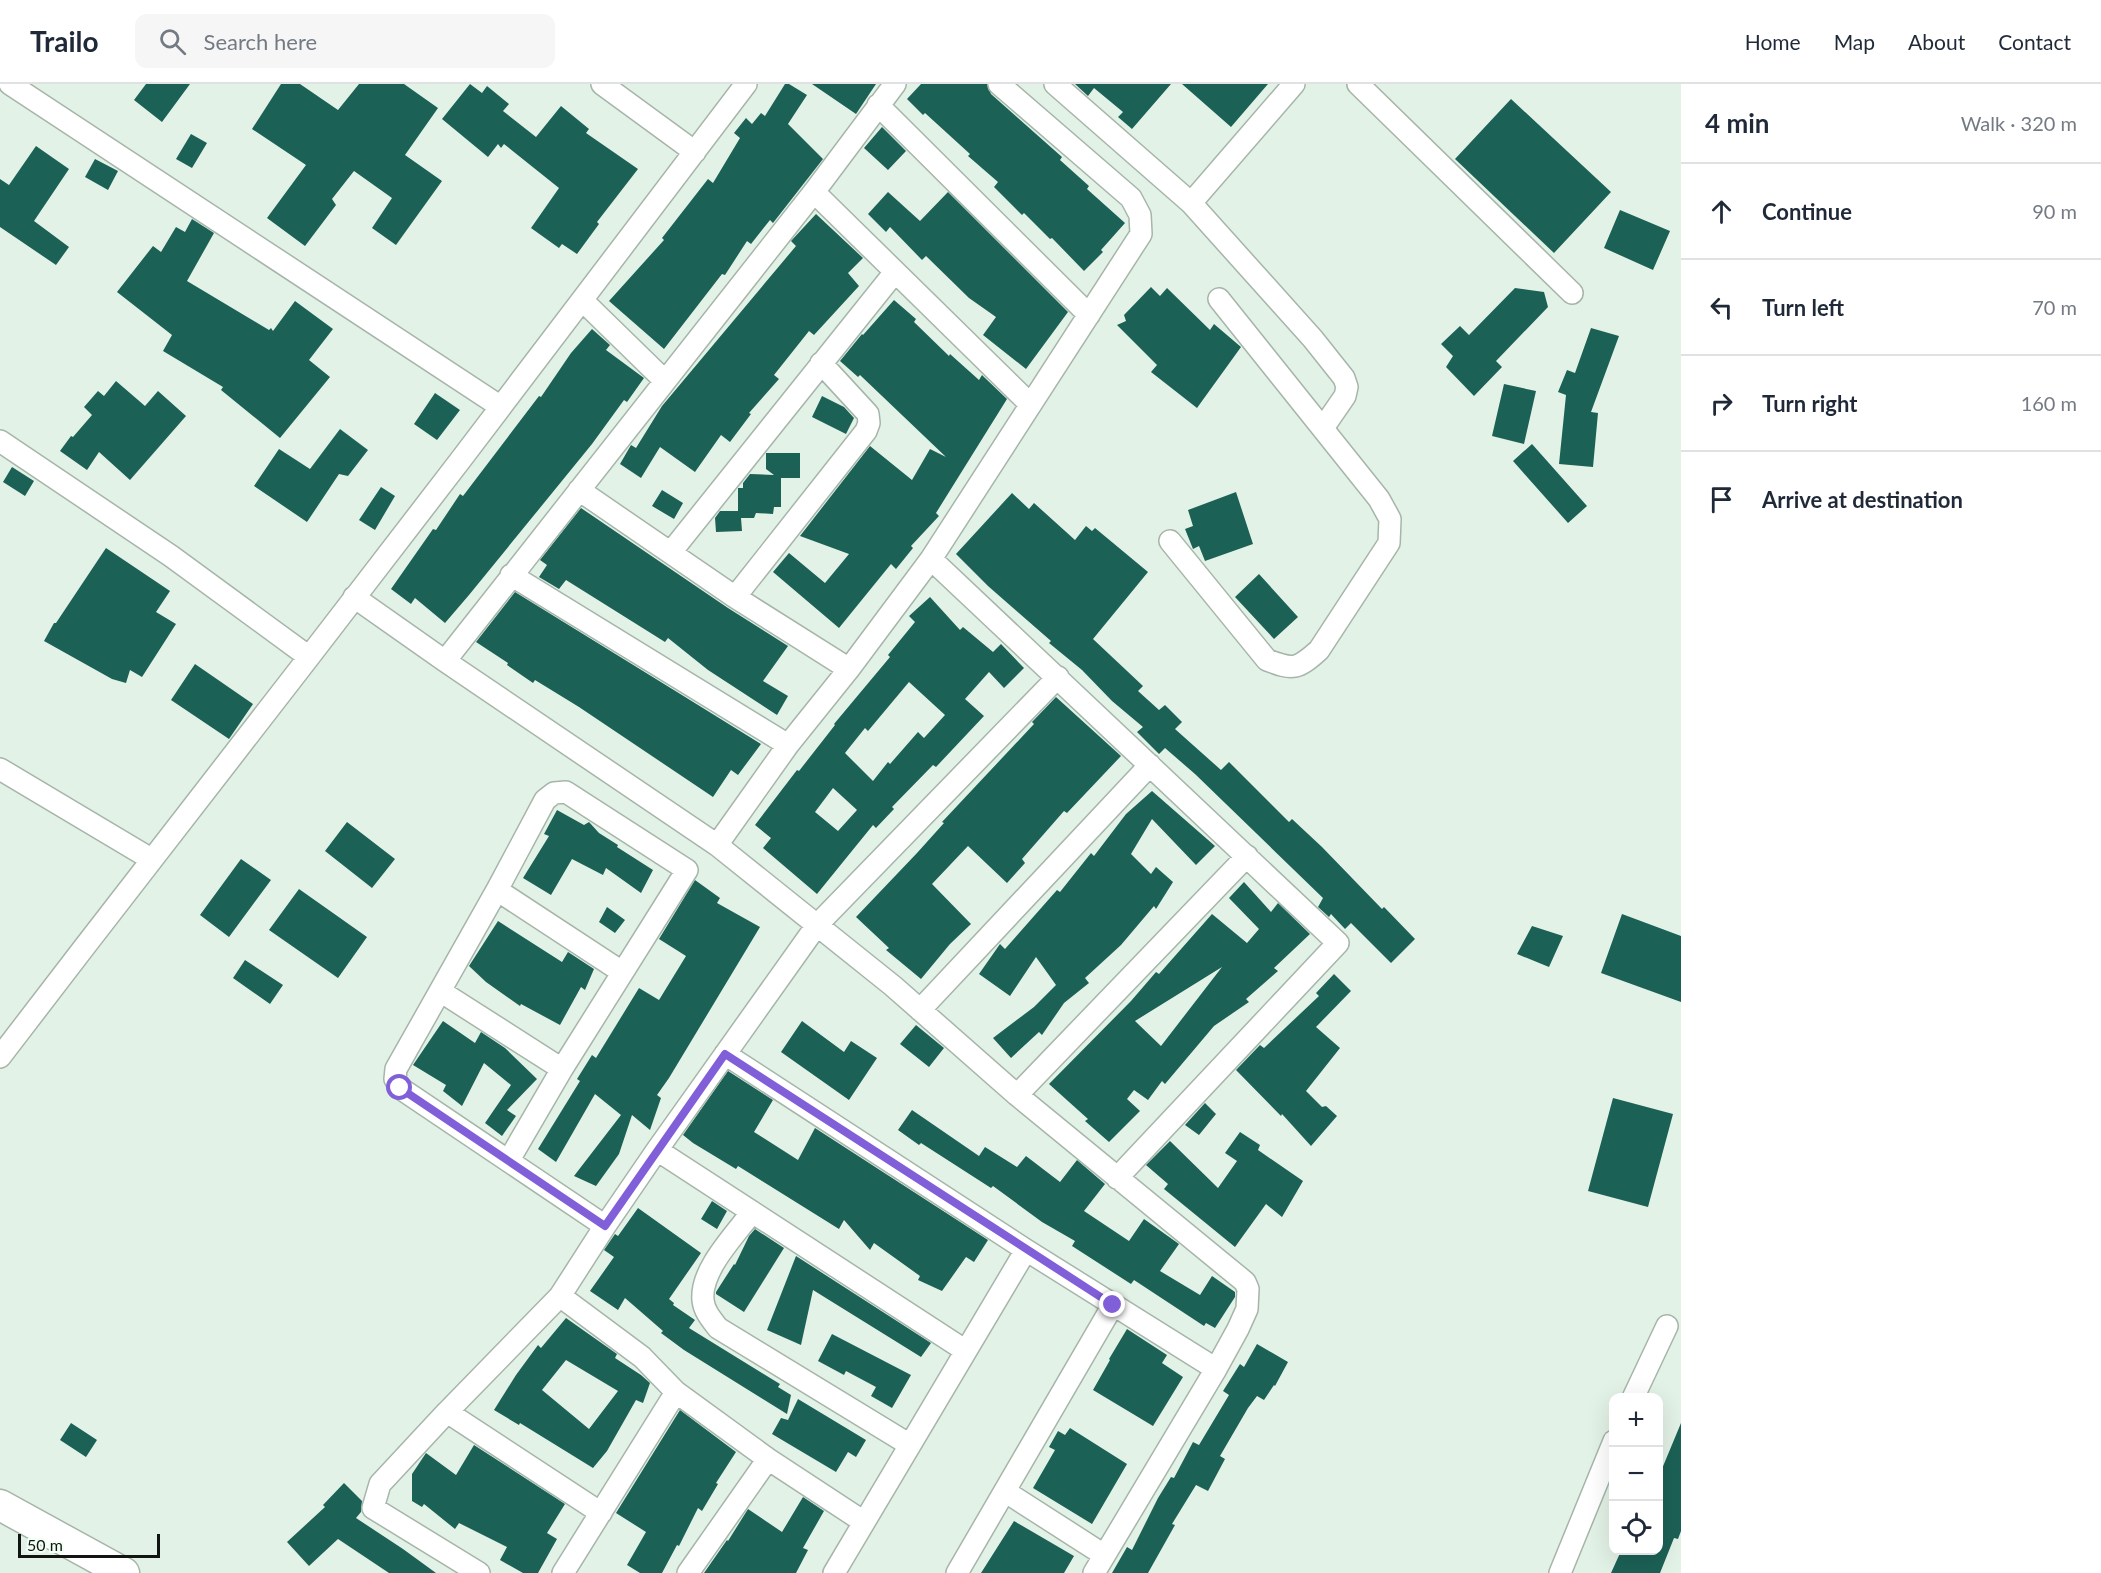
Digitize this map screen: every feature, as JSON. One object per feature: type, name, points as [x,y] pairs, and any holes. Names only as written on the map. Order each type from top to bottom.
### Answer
[{"type":"street","points":[[10,84],[501,407]]},
{"type":"street","points":[[602,84],[695,152]]},
{"type":"street","points":[[0,1057],[583,301],[746,84]]},
{"type":"street","points":[[445,661],[814,192],[895,84]]},
{"type":"street","points":[[717,845],[788,746],[849,669],[931,558],[1141,234],[1140,215],[1131,198],[999,84]]},
{"type":"street","points":[[1056,84],[1191,203],[1313,339],[1344,378],[1347,387],[1345,396],[1323,429]]},
{"type":"street","points":[[1191,203],[1294,84]]},
{"type":"street","points":[[1358,84],[1572,293]]},
{"type":"street","points":[[878,105],[1089,315]]},
{"type":"street","points":[[814,192],[1030,404]]},
{"type":"street","points":[[671,552],[895,272]]},
{"type":"street","points":[[1170,541],[1267,660],[1288,668],[1305,663],[1319,650],[1389,543],[1390,519],[1380,499],[1219,299]]},
{"type":"street","points":[[583,301],[665,381]]},
{"type":"street","points":[[735,597],[866,431],[869,423],[868,414],[821,363]]},
{"type":"street","points":[[0,441],[171,556],[309,657]]},
{"type":"street","points":[[579,490],[735,597],[849,669]]},
{"type":"street","points":[[931,558],[1338,943],[1117,1178]]},
{"type":"street","points":[[511,575],[788,746]]},
{"type":"street","points":[[354,597],[717,845],[920,1010],[1017,1095],[1248,1285],[1247,1309],[1216,1369],[1099,1564],[1006,1492]]},
{"type":"street","points":[[478,1573],[373,1508],[380,1484],[560,1296],[657,1150],[817,925],[1058,677]]},
{"type":"street","points":[[920,1010],[1150,765]]},
{"type":"street","points":[[0,769],[151,859]]},
{"type":"street","points":[[509,1160],[562,1069],[687,870],[566,792],[554,794],[545,800],[396,1069],[396,1079],[400,1088],[605,1226]]},
{"type":"street","points":[[1017,1095],[1247,856]]},
{"type":"street","points":[[497,890],[622,972]]},
{"type":"street","points":[[440,991],[562,1069]]},
{"type":"street","points":[[725,1054],[1026,1250],[1216,1369]]},
{"type":"street","points":[[657,1150],[966,1351]]},
{"type":"street","points":[[752,1212],[709,1270],[704,1283],[703,1300],[707,1314],[718,1328],[910,1445]]},
{"type":"street","points":[[834,1573],[1026,1250]]},
{"type":"street","points":[[560,1296],[642,1357],[676,1392],[768,1459],[864,1522]]},
{"type":"street","points":[[957,1573],[1113,1305]]},
{"type":"street","points":[[1635,1393],[1667,1326]]},
{"type":"street","points":[[563,1573],[676,1392]]},
{"type":"street","points":[[447,1412],[601,1513]]},
{"type":"street","points":[[1560,1573],[1612,1447]]},
{"type":"street","points":[[688,1573],[768,1459]]},
{"type":"street","points":[[0,1505],[124,1573]]},
{"type":"building","points":[[146,84],[190,84],[162,122],[134,100]]},
{"type":"building","points":[[281,84],[300,84],[338,110],[359,84],[404,84],[438,108],[405,155],[442,181],[396,245],[372,228],[392,198],[354,171],[332,199],[336,205],[305,246],[267,218],[306,165],[252,129]]},
{"type":"building","points":[[470,84],[482,93],[487,86],[509,104],[503,111],[536,137],[561,106],[589,129],[586,133],[638,169],[597,222],[599,224],[577,254],[562,244],[559,248],[531,228],[559,188],[504,144],[501,148],[498,144],[488,157],[442,119]]},
{"type":"building","points":[[785,84],[807,95],[788,124],[823,159],[773,223],[770,220],[751,244],[747,241],[725,275],[722,274],[664,349],[609,301],[664,240],[662,238],[708,179],[713,183],[740,138],[734,133],[746,118],[752,124],[761,113],[765,116]]},
{"type":"building","points":[[812,84],[876,84],[856,114]]},
{"type":"building","points":[[921,84],[987,84],[991,94],[1062,157],[1060,160],[1089,186],[1087,189],[1125,223],[1101,250],[1103,252],[1084,271],[1052,238],[1050,239],[1024,213],[1022,215],[994,187],[998,182],[968,156],[970,154],[907,99]]},
{"type":"building","points":[[1075,84],[1171,84],[1132,129],[1118,117],[1123,112],[1094,88],[1088,96]]},
{"type":"building","points":[[1182,84],[1268,84],[1231,127]]},
{"type":"building","points":[[1511,99],[1611,192],[1554,253],[1455,159]]},
{"type":"building","points":[[882,127],[906,151],[888,170],[864,148]]},
{"type":"building","points":[[191,134],[207,143],[192,168],[176,159]]},
{"type":"building","points":[[36,146],[69,169],[34,221],[69,247],[56,265],[0,227],[0,179],[9,185]]},
{"type":"building","points":[[95,159],[118,171],[108,190],[85,177]]},
{"type":"building","points":[[888,192],[920,221],[948,192],[1068,312],[1026,369],[983,335],[996,317],[969,298],[926,256],[922,260],[890,227],[886,232],[868,214]]},
{"type":"building","points":[[1620,210],[1670,231],[1653,270],[1604,248]]},
{"type":"building","points":[[816,214],[863,258],[848,273],[859,286],[814,335],[809,331],[774,375],[779,379],[749,413],[751,414],[730,442],[721,435],[695,472],[660,447],[641,478],[620,464],[631,445],[636,448],[662,406],[796,246],[791,241]]},
{"type":"building","points":[[192,219],[214,233],[187,281],[269,330],[271,328],[273,331],[295,301],[333,329],[309,360],[330,377],[280,438],[221,390],[223,387],[163,351],[172,335],[117,292],[153,246],[161,252],[176,227],[185,232]]},
{"type":"building","points":[[1151,287],[1160,296],[1167,288],[1210,330],[1214,324],[1241,347],[1197,408],[1151,372],[1157,365],[1117,325],[1126,321],[1124,315]]},
{"type":"building","points":[[1515,288],[1544,292],[1548,307],[1496,361],[1502,367],[1474,396],[1446,367],[1453,356],[1441,344],[1460,326],[1469,335]]},
{"type":"building","points":[[894,300],[916,319],[914,322],[949,356],[950,354],[979,380],[982,375],[1007,399],[936,513],[939,516],[911,546],[913,548],[896,569],[891,564],[839,628],[773,572],[789,553],[825,583],[849,554],[800,536],[870,446],[912,480],[930,449],[946,457],[860,375],[858,377],[840,361]]},
{"type":"building","points":[[1591,328],[1619,336],[1591,412],[1598,413],[1593,467],[1559,464],[1566,395],[1558,392],[1567,370],[1575,373]]},
{"type":"building","points":[[592,329],[610,345],[606,350],[644,378],[627,402],[624,400],[592,444],[445,623],[415,598],[411,604],[391,589],[460,494],[463,496],[539,396],[541,397],[571,353]]},
{"type":"building","points":[[116,381],[145,406],[158,391],[186,416],[130,480],[99,452],[87,470],[60,451],[92,415],[84,407],[98,391],[104,396]]},
{"type":"building","points":[[1504,384],[1536,391],[1524,444],[1492,436]]},
{"type":"building","points":[[435,393],[460,410],[437,440],[414,424]]},
{"type":"building","points":[[822,396],[844,407],[854,418],[846,434],[812,417]]},
{"type":"building","points":[[340,429],[368,450],[348,476],[339,474],[307,522],[254,486],[279,449],[310,469]]},
{"type":"building","points":[[1532,444],[1587,506],[1568,523],[1513,461]]},
{"type":"building","points":[[766,453],[800,453],[800,478],[781,478],[781,507],[774,507],[773,514],[756,513],[754,518],[741,518],[742,531],[716,532],[715,518],[720,511],[738,511],[738,488],[743,488],[743,483],[750,474],[774,475],[766,469]]},
{"type":"building","points":[[12,467],[34,481],[25,496],[3,482]]},
{"type":"building","points":[[381,487],[395,496],[375,530],[359,520]]},
{"type":"building","points":[[662,490],[683,503],[674,519],[652,506]]},
{"type":"building","points":[[1236,492],[1253,544],[1205,561],[1199,546],[1193,549],[1185,529],[1193,526],[1188,510]]},
{"type":"building","points":[[1012,493],[1029,509],[1034,503],[1075,540],[1086,526],[1092,531],[1095,528],[1148,572],[1093,639],[1143,686],[1138,691],[1159,710],[1165,705],[1182,722],[1175,729],[1221,770],[1229,762],[1289,822],[1292,819],[1322,847],[1382,909],[1384,907],[1415,939],[1391,963],[1351,923],[1345,929],[1331,914],[1329,917],[1318,907],[1323,898],[1195,774],[1165,748],[1159,754],[1137,732],[1143,727],[1112,701],[1082,670],[1049,643],[1051,641],[988,586],[956,554]]},
{"type":"building","points":[[581,508],[788,646],[763,681],[788,696],[777,715],[708,670],[668,638],[665,642],[566,580],[559,589],[539,577],[547,565],[540,560]]},
{"type":"building","points":[[106,548],[170,591],[156,612],[176,624],[142,677],[130,670],[126,683],[112,679],[44,641]]},
{"type":"building","points":[[1259,574],[1298,617],[1274,639],[1235,597]]},
{"type":"building","points":[[515,592],[761,744],[738,775],[731,770],[713,797],[579,707],[535,680],[533,683],[476,642]]},
{"type":"building","points":[[930,597],[960,630],[963,627],[993,652],[1001,644],[1024,668],[1004,688],[989,672],[965,699],[984,716],[936,767],[933,765],[892,807],[894,809],[876,828],[873,825],[817,894],[763,848],[771,838],[755,825],[890,657],[888,655],[915,622],[909,616]],"holes":[[[909,682],[945,715],[924,738],[918,732],[890,764],[888,762],[873,781],[845,753],[865,728],[868,731]],[[833,788],[857,810],[838,831],[815,812]]]},
{"type":"building","points":[[195,664],[253,704],[229,739],[171,700]]},
{"type":"building","points":[[1056,697],[1121,756],[1067,813],[1064,811],[1022,859],[1025,863],[1007,883],[968,846],[932,884],[971,924],[950,944],[921,979],[886,950],[889,948],[856,917],[917,853],[944,823],[942,822],[1034,724],[1032,722]]},
{"type":"building","points":[[1152,791],[1215,846],[1196,865],[1152,819],[1131,854],[1151,874],[1156,867],[1173,882],[1156,909],[1154,906],[1121,945],[1085,978],[1089,983],[1064,1003],[1042,1035],[1039,1032],[1011,1058],[993,1038],[1034,1007],[1056,985],[1036,957],[1010,996],[979,974],[1000,944],[1005,949],[1057,890],[1060,892],[1091,853],[1094,856],[1126,814]]},
{"type":"building","points":[[557,810],[584,825],[589,822],[599,833],[618,845],[617,847],[653,870],[641,893],[606,868],[603,875],[572,859],[551,895],[523,878],[549,836],[544,834]]},
{"type":"building","points":[[347,822],[395,859],[372,888],[325,851]]},
{"type":"building","points":[[241,859],[271,880],[229,937],[200,915]]},
{"type":"building","points":[[695,880],[720,898],[717,903],[760,927],[657,1095],[661,1098],[650,1130],[632,1115],[619,1154],[596,1186],[574,1176],[621,1115],[595,1094],[556,1162],[538,1149],[580,1081],[577,1079],[592,1055],[596,1058],[639,988],[659,1000],[686,956],[659,939]]},
{"type":"building","points":[[1244,882],[1271,912],[1278,903],[1310,934],[1274,968],[1278,971],[1246,999],[1249,1002],[1214,1026],[1165,1084],[1162,1081],[1148,1100],[1134,1090],[1127,1099],[1140,1111],[1109,1142],[1085,1121],[1088,1119],[1049,1084],[1131,1001],[1156,972],[1159,974],[1212,914],[1247,943],[1259,929],[1229,898]],"holes":[[[1222,967],[1161,1046],[1135,1021]]]},
{"type":"building","points":[[299,889],[367,937],[338,978],[269,930]]},
{"type":"building","points":[[607,907],[625,920],[615,933],[599,922]]},
{"type":"building","points":[[1622,914],[1681,936],[1681,1002],[1601,973]]},
{"type":"building","points":[[498,921],[562,962],[568,952],[594,969],[585,990],[581,987],[560,1025],[521,1004],[520,1006],[486,982],[469,966]]},
{"type":"building","points":[[1532,926],[1563,936],[1549,967],[1517,954]]},
{"type":"building","points":[[245,960],[283,985],[270,1004],[233,978]]},
{"type":"building","points":[[1334,974],[1351,991],[1316,1027],[1340,1048],[1306,1091],[1322,1107],[1326,1106],[1337,1116],[1311,1146],[1282,1114],[1281,1116],[1236,1070],[1260,1045],[1264,1048],[1319,996],[1316,993]]},
{"type":"building","points":[[443,1021],[475,1043],[481,1032],[505,1048],[537,1079],[507,1110],[516,1116],[502,1136],[485,1123],[511,1085],[484,1063],[462,1106],[443,1091],[446,1085],[413,1065]]},
{"type":"building","points":[[802,1021],[844,1052],[851,1041],[877,1058],[849,1100],[781,1052]]},
{"type":"building","points":[[916,1025],[944,1048],[929,1067],[900,1044]]},
{"type":"building","points":[[728,1071],[773,1100],[754,1132],[798,1160],[815,1128],[988,1240],[974,1262],[966,1257],[942,1291],[918,1280],[920,1276],[874,1243],[870,1250],[844,1220],[839,1229],[738,1166],[736,1169],[693,1143],[683,1135]]},
{"type":"building","points":[[1613,1098],[1673,1114],[1648,1207],[1588,1191]]},
{"type":"building","points":[[1205,1103],[1216,1114],[1199,1135],[1185,1125]]},
{"type":"building","points":[[912,1110],[979,1156],[985,1147],[1017,1167],[1026,1156],[1060,1182],[1077,1160],[1105,1184],[1084,1211],[1129,1241],[1144,1219],[1179,1244],[1160,1271],[1200,1295],[1212,1276],[1235,1292],[1235,1297],[1215,1328],[1206,1323],[1204,1326],[1134,1280],[1131,1284],[1072,1246],[1075,1241],[1042,1222],[993,1186],[991,1188],[898,1130]]},
{"type":"building","points":[[1240,1132],[1260,1145],[1258,1150],[1303,1181],[1282,1217],[1266,1204],[1235,1247],[1164,1189],[1168,1184],[1146,1165],[1170,1141],[1218,1188],[1237,1161],[1225,1153]]},
{"type":"building","points":[[712,1201],[727,1211],[717,1229],[701,1219]]},
{"type":"building","points":[[638,1208],[701,1253],[669,1299],[674,1303],[673,1305],[695,1320],[689,1328],[780,1384],[778,1387],[791,1395],[787,1414],[684,1350],[661,1333],[663,1331],[625,1298],[618,1310],[590,1291],[614,1257],[604,1250],[615,1234],[618,1236]]},
{"type":"building","points":[[755,1229],[784,1248],[744,1312],[716,1292],[735,1265],[749,1236]]},
{"type":"building","points":[[796,1256],[931,1343],[921,1357],[813,1290],[801,1345],[767,1330]]},
{"type":"building","points":[[566,1318],[617,1354],[615,1358],[650,1383],[643,1403],[636,1400],[607,1451],[593,1468],[520,1423],[519,1425],[494,1410],[538,1345],[541,1348]],"holes":[[[566,1360],[618,1391],[589,1429],[542,1390]]]},
{"type":"building","points":[[1127,1329],[1167,1355],[1162,1363],[1183,1377],[1153,1426],[1093,1390]]},
{"type":"building","points":[[832,1334],[911,1375],[892,1408],[871,1396],[876,1387],[846,1371],[844,1375],[818,1361]]},
{"type":"building","points":[[1257,1344],[1288,1362],[1275,1386],[1264,1400],[1257,1396],[1248,1408],[1220,1456],[1225,1459],[1208,1491],[1196,1485],[1172,1524],[1175,1525],[1148,1573],[1112,1573],[1127,1547],[1132,1550],[1158,1498],[1171,1477],[1174,1478],[1193,1442],[1199,1445],[1229,1395],[1223,1391],[1240,1364],[1244,1367]]},
{"type":"building","points":[[798,1399],[866,1440],[856,1457],[848,1452],[836,1472],[772,1434],[781,1418],[788,1420]]},
{"type":"building","points":[[680,1410],[736,1452],[716,1483],[718,1484],[702,1511],[698,1508],[662,1573],[640,1573],[627,1565],[646,1532],[616,1513]]},
{"type":"building","points":[[71,1423],[97,1440],[86,1457],[60,1440]]},
{"type":"building","points":[[1681,1423],[1681,1531],[1678,1539],[1674,1538],[1660,1573],[1611,1573],[1619,1555],[1663,1555],[1663,1466]]},
{"type":"building","points":[[1070,1428],[1127,1464],[1092,1524],[1033,1488],[1055,1450],[1049,1447],[1058,1431],[1065,1435]]},
{"type":"building","points":[[474,1445],[565,1504],[547,1533],[557,1539],[538,1573],[523,1573],[500,1560],[507,1547],[459,1523],[455,1529],[424,1504],[422,1507],[412,1501],[412,1474],[426,1453],[456,1475]]},
{"type":"building","points":[[344,1483],[362,1501],[361,1512],[356,1518],[436,1573],[389,1573],[338,1539],[309,1566],[287,1542],[325,1507],[323,1505]]},
{"type":"building","points":[[803,1497],[824,1511],[803,1548],[808,1550],[796,1573],[704,1573],[748,1509],[782,1532]]},
{"type":"building","points":[[1014,1521],[1074,1556],[1064,1573],[981,1573]]},
{"type":"route","points":[[400,1088],[605,1226],[725,1054],[1113,1305]]}]
